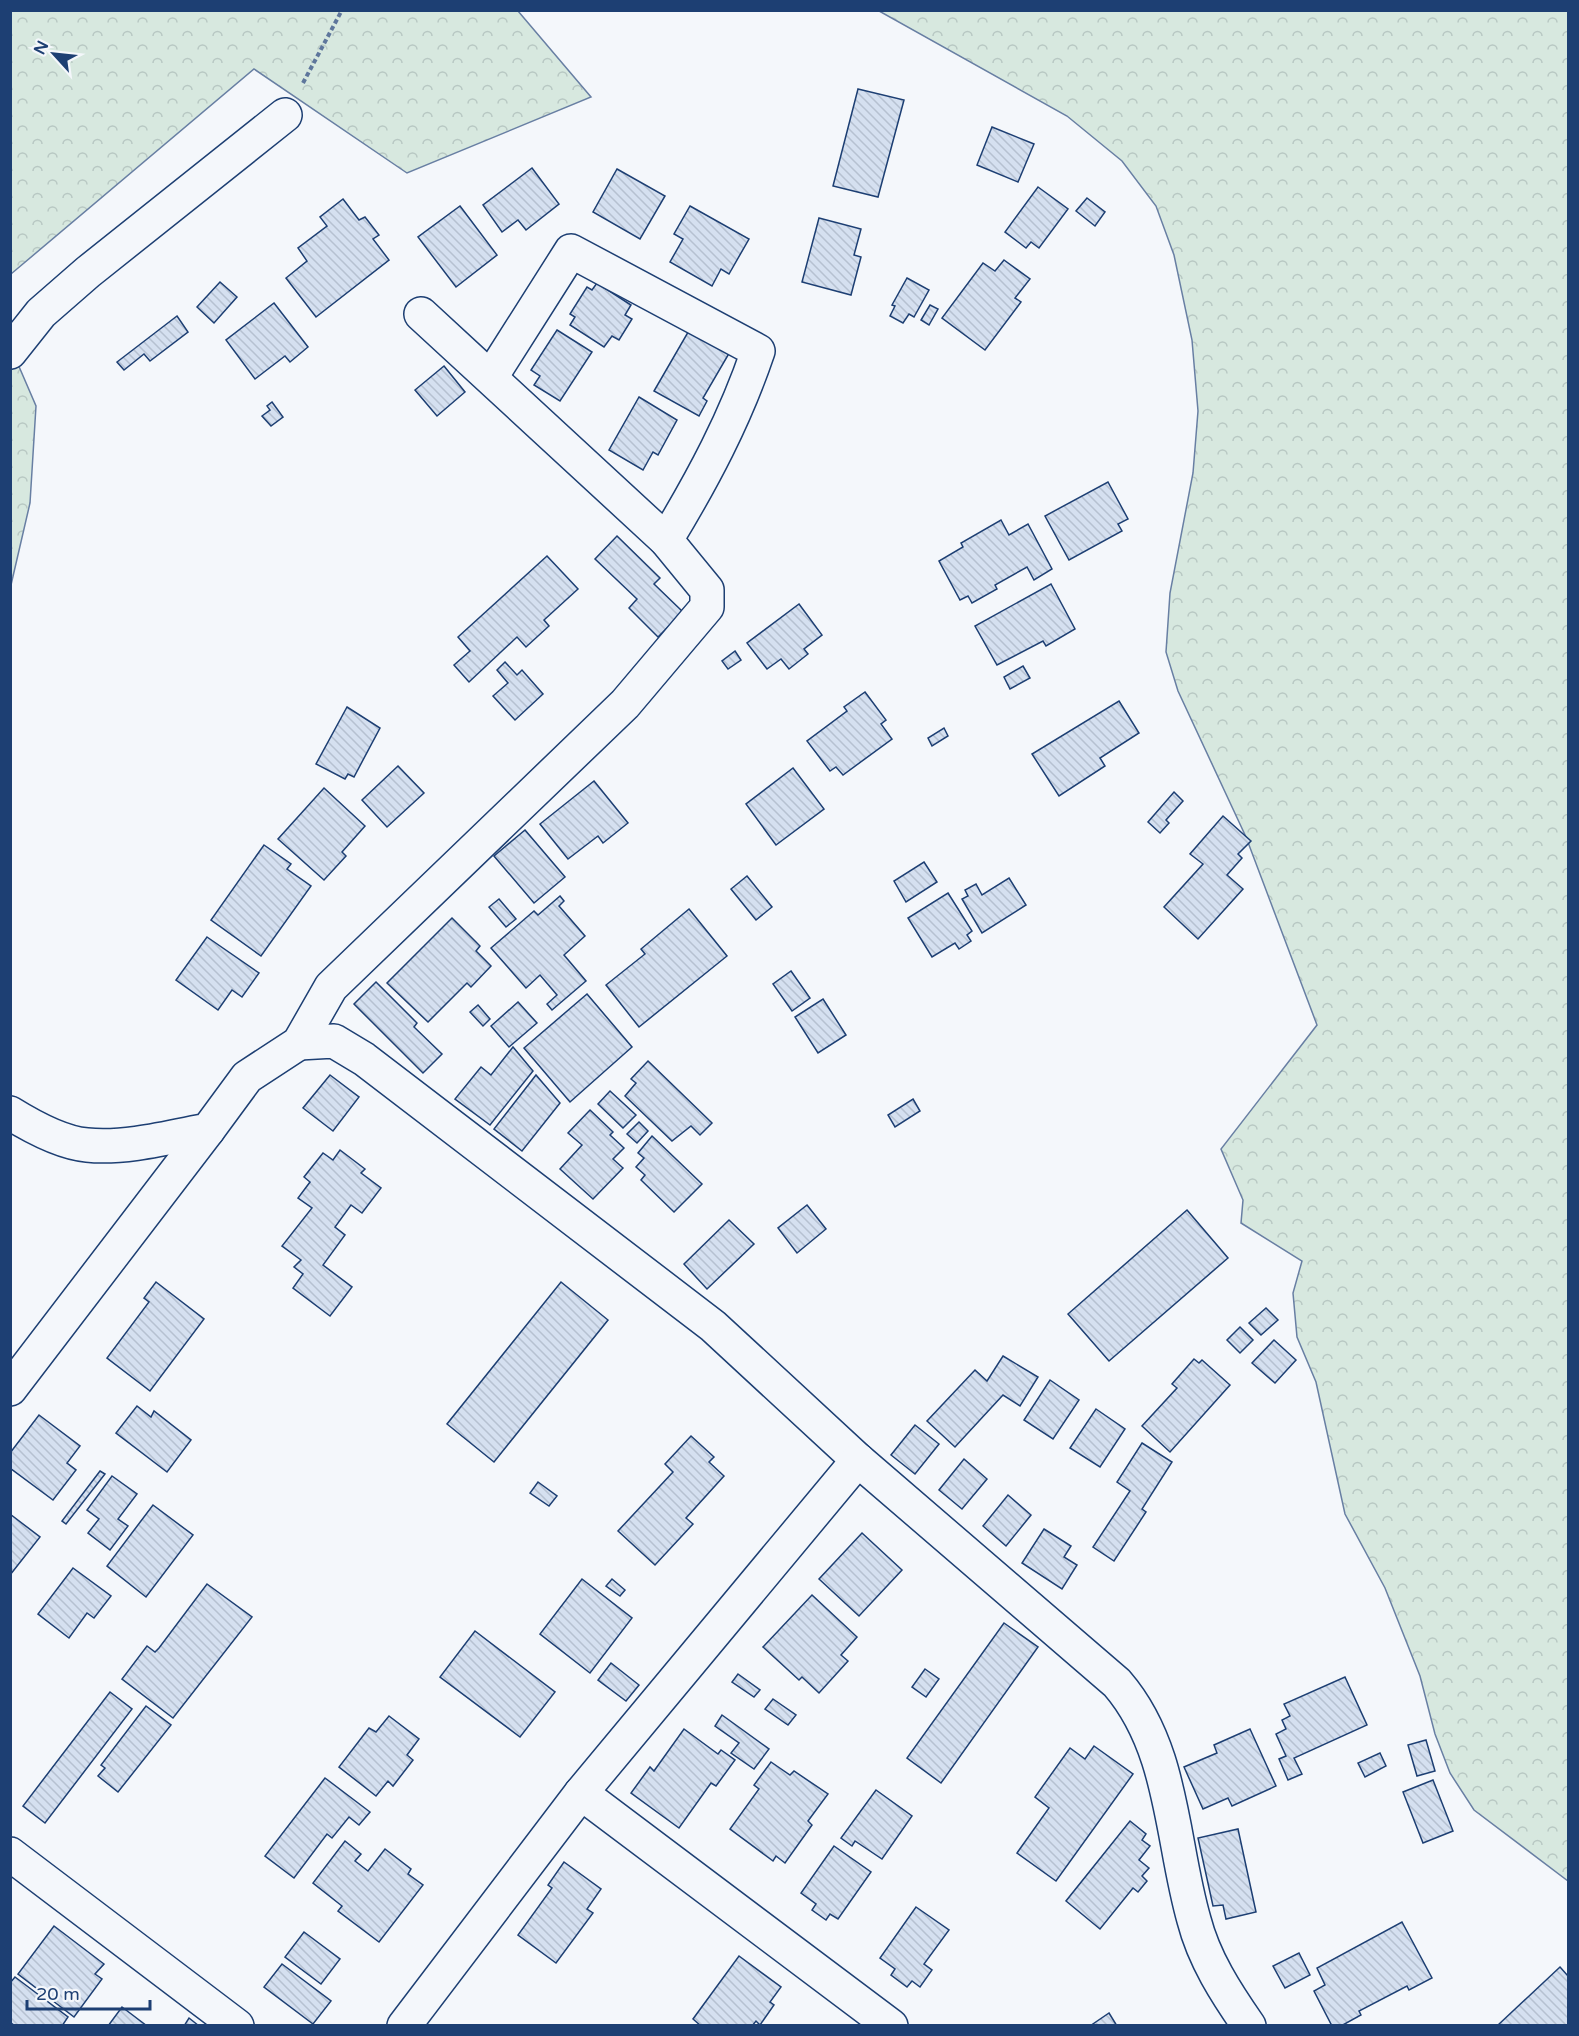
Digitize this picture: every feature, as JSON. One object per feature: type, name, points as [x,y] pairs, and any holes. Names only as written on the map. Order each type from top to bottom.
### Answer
[{"type":"street","points":[[10,352],[41,313],[88,272],[285,116]]},
{"type":"street","points":[[491,377],[572,251],[758,351],[737,410],[701,483],[666,540]]},
{"type":"street","points":[[10,1389],[247,1077],[299,1042],[330,987],[625,704],[700,617],[709,600],[707,590],[666,540],[421,314]]},
{"type":"street","points":[[299,1042],[334,1041],[364,1059],[713,1326],[858,1460],[1049,1622],[1117,1683],[1130,1698],[1141,1717],[1163,1772],[1182,1876],[1203,1949],[1228,1996],[1249,2025]]},
{"type":"street","points":[[10,1113],[33,1128],[87,1145],[148,1141],[208,1131]]},
{"type":"street","points":[[404,2025],[581,1793],[858,1460]]},
{"type":"street","points":[[581,1793],[891,2025]]},
{"type":"street","points":[[10,1854],[237,2025]]},
{"type":"path","points":[[285,116],[342,10]]},
{"type":"green space","points":[[11,10],[518,11],[591,97],[407,173],[254,69],[11,274]]},
{"type":"green space","points":[[879,11],[1568,11],[1568,1881],[1474,1810],[1450,1773],[1435,1734],[1420,1676],[1385,1588],[1345,1514],[1316,1382],[1297,1337],[1293,1293],[1302,1261],[1241,1223],[1243,1200],[1221,1149],[1317,1025],[1246,837],[1178,691],[1166,652],[1170,593],[1193,473],[1198,411],[1192,340],[1174,255],[1156,206],[1122,161],[1067,116]]},
{"type":"green space","points":[[11,348],[36,406],[30,503],[11,585]]},
{"type":"building","points":[[858,89],[904,100],[878,197],[833,186]]},
{"type":"building","points":[[992,127],[1034,144],[1018,182],[977,165]]},
{"type":"building","points":[[532,168],[559,204],[526,230],[518,220],[502,232],[483,205]]},
{"type":"building","points":[[617,169],[665,196],[640,239],[593,212]]},
{"type":"building","points":[[1038,187],[1068,209],[1039,248],[1031,242],[1026,248],[1005,232]]},
{"type":"building","points":[[1087,198],[1105,212],[1095,226],[1076,211]]},
{"type":"building","points":[[343,199],[359,220],[365,217],[379,235],[373,239],[389,260],[316,317],[286,278],[307,261],[298,248],[327,226],[320,217]]},
{"type":"building","points":[[460,206],[497,255],[456,287],[418,237]]},
{"type":"building","points":[[690,206],[749,239],[729,274],[721,269],[712,286],[670,262],[683,239],[674,234]]},
{"type":"building","points":[[819,218],[861,229],[854,255],[861,257],[851,295],[802,282]]},
{"type":"building","points":[[1004,260],[1030,279],[1015,298],[1021,302],[985,350],[942,318],[983,263],[995,271]]},
{"type":"building","points":[[907,278],[929,290],[914,317],[909,314],[903,323],[890,316],[895,306],[892,305]]},
{"type":"building","points":[[220,282],[237,297],[214,323],[197,307]]},
{"type":"building","points":[[597,283],[631,305],[625,315],[632,319],[619,340],[612,336],[604,347],[570,325],[575,317],[570,314],[587,287],[592,290]]},
{"type":"building","points":[[274,303],[308,347],[290,362],[285,356],[255,379],[226,340]]},
{"type":"building","points":[[930,305],[938,309],[929,325],[921,320]]},
{"type":"building","points":[[177,316],[188,332],[150,361],[144,354],[124,370],[117,362]]},
{"type":"building","points":[[691,327],[731,350],[703,398],[707,401],[699,416],[654,391]]},
{"type":"building","points":[[557,330],[592,352],[560,401],[534,385],[540,376],[531,370]]},
{"type":"building","points":[[444,366],[465,392],[437,416],[415,390]]},
{"type":"building","points":[[639,397],[677,420],[658,455],[653,452],[643,470],[609,450]]},
{"type":"building","points":[[272,402],[283,417],[271,426],[262,416],[270,410],[267,406]]},
{"type":"building","points":[[1108,482],[1128,519],[1118,524],[1122,531],[1069,560],[1045,516]]},
{"type":"building","points":[[1001,520],[1009,535],[1028,524],[1052,569],[1034,580],[1027,567],[995,585],[997,589],[972,603],[968,596],[960,600],[939,561],[963,547],[961,543]]},
{"type":"building","points":[[617,536],[660,578],[654,584],[683,612],[658,637],[629,608],[637,599],[595,559]]},
{"type":"building","points":[[547,556],[578,589],[544,620],[549,626],[526,647],[517,637],[469,682],[454,665],[470,651],[458,637]]},
{"type":"building","points":[[1051,584],[1075,629],[1046,646],[1043,641],[997,665],[975,626]]},
{"type":"building","points":[[799,604],[822,635],[804,649],[808,654],[789,669],[781,659],[767,669],[747,643]]},
{"type":"building","points":[[735,651],[741,660],[728,669],[722,661]]},
{"type":"building","points":[[505,662],[517,675],[522,670],[543,694],[515,720],[493,696],[508,683],[497,670]]},
{"type":"building","points":[[1023,666],[1030,678],[1010,689],[1004,677]]},
{"type":"building","points":[[865,692],[886,720],[881,724],[892,739],[843,775],[836,767],[830,771],[807,741],[847,711],[844,707]]},
{"type":"building","points":[[1119,701],[1139,733],[1100,758],[1105,766],[1059,796],[1032,754]]},
{"type":"building","points":[[347,707],[380,728],[354,777],[348,774],[345,779],[316,764]]},
{"type":"building","points":[[944,728],[948,736],[932,746],[928,738]]},
{"type":"building","points":[[398,766],[424,793],[387,827],[362,800]]},
{"type":"building","points":[[793,768],[824,809],[776,845],[746,804]]},
{"type":"building","points":[[594,781],[628,823],[603,843],[598,836],[568,859],[540,824]]},
{"type":"building","points":[[324,788],[365,826],[342,852],[346,856],[324,880],[278,839]]},
{"type":"building","points":[[1174,792],[1183,801],[1166,820],[1169,823],[1160,833],[1148,822]]},
{"type":"building","points":[[1223,816],[1251,841],[1238,854],[1242,858],[1227,875],[1243,889],[1198,939],[1164,907],[1203,864],[1190,854]]},
{"type":"building","points":[[525,830],[565,877],[534,903],[494,856]]},
{"type":"building","points":[[264,845],[291,864],[287,869],[311,886],[261,956],[211,920]]},
{"type":"building","points":[[924,862],[937,882],[906,902],[894,881]]},
{"type":"building","points":[[747,876],[772,907],[756,920],[731,889]]},
{"type":"building","points":[[1009,878],[1026,905],[982,933],[962,899],[968,896],[965,890],[976,884],[982,895]]},
{"type":"building","points":[[948,893],[972,931],[967,935],[971,941],[959,949],[955,943],[932,957],[908,918]]},
{"type":"building","points":[[560,896],[564,901],[559,906],[585,936],[564,955],[586,981],[552,1010],[547,1004],[557,995],[540,975],[526,988],[491,948],[534,911],[538,915]]},
{"type":"building","points":[[499,899],[516,919],[506,927],[489,907]]},
{"type":"building","points":[[689,909],[727,956],[639,1027],[606,985],[645,954],[641,949]]},
{"type":"building","points":[[452,918],[480,946],[476,951],[491,966],[471,987],[467,983],[428,1022],[387,983]]},
{"type":"building","points":[[207,937],[259,973],[242,997],[232,990],[218,1010],[176,980]]},
{"type":"building","points":[[791,971],[810,998],[792,1011],[773,984]]},
{"type":"building","points":[[376,982],[417,1023],[414,1027],[442,1054],[423,1073],[354,1004]]},
{"type":"building","points":[[587,994],[632,1047],[570,1102],[524,1048]]},
{"type":"building","points":[[823,999],[846,1035],[818,1053],[795,1017]]},
{"type":"building","points":[[518,1002],[537,1023],[509,1047],[491,1026]]},
{"type":"building","points":[[478,1005],[490,1019],[483,1026],[470,1012]]},
{"type":"building","points":[[513,1047],[533,1071],[490,1125],[455,1099],[481,1067],[491,1075]]},
{"type":"building","points":[[648,1061],[712,1123],[700,1135],[691,1126],[672,1141],[625,1096],[636,1083],[631,1079]]},
{"type":"building","points":[[330,1075],[359,1097],[333,1131],[303,1108]]},
{"type":"building","points":[[536,1075],[560,1103],[522,1151],[494,1129]]},
{"type":"building","points":[[610,1091],[636,1115],[623,1128],[598,1104]]},
{"type":"building","points":[[913,1099],[920,1111],[895,1127],[888,1115]]},
{"type":"building","points":[[590,1110],[613,1132],[610,1135],[624,1148],[613,1159],[623,1168],[593,1199],[560,1169],[582,1145],[568,1133]]},
{"type":"building","points":[[639,1122],[648,1131],[637,1143],[627,1134]]},
{"type":"building","points":[[652,1136],[702,1184],[674,1212],[641,1180],[645,1175],[636,1167],[644,1158],[638,1153]]},
{"type":"building","points":[[340,1150],[365,1169],[361,1173],[381,1188],[362,1213],[351,1205],[335,1227],[345,1235],[323,1265],[352,1287],[330,1316],[293,1288],[303,1274],[294,1267],[301,1260],[282,1246],[312,1208],[298,1198],[310,1182],[304,1177],[323,1153],[333,1160]]},
{"type":"building","points":[[807,1205],[826,1229],[797,1253],[778,1228]]},
{"type":"building","points":[[1187,1210],[1228,1258],[1109,1361],[1068,1314]]},
{"type":"building","points":[[729,1220],[754,1244],[707,1289],[684,1264]]},
{"type":"building","points":[[156,1282],[204,1319],[150,1391],[107,1358],[149,1302],[144,1298]]},
{"type":"building","points":[[561,1282],[608,1320],[494,1462],[447,1424]]},
{"type":"building","points":[[1266,1308],[1278,1320],[1261,1335],[1249,1323]]},
{"type":"building","points":[[1240,1327],[1253,1340],[1240,1353],[1227,1340]]},
{"type":"building","points":[[1274,1340],[1296,1360],[1275,1383],[1252,1363]]},
{"type":"building","points":[[1003,1356],[1038,1377],[1020,1406],[1003,1395],[955,1447],[927,1421],[975,1370],[987,1381]]},
{"type":"building","points":[[1194,1359],[1199,1363],[1202,1360],[1230,1385],[1170,1452],[1142,1426],[1177,1388],[1172,1384]]},
{"type":"building","points":[[1050,1380],[1079,1400],[1053,1439],[1024,1420]]},
{"type":"building","points":[[137,1406],[151,1417],[154,1411],[191,1440],[167,1472],[116,1433]]},
{"type":"building","points":[[1096,1409],[1125,1429],[1100,1467],[1070,1448]]},
{"type":"building","points":[[39,1415],[80,1446],[67,1463],[76,1470],[53,1500],[10,1468],[10,1453]]},
{"type":"building","points":[[915,1425],[939,1444],[915,1474],[891,1455]]},
{"type":"building","points":[[691,1436],[714,1457],[709,1462],[724,1476],[686,1518],[693,1524],[655,1565],[618,1531],[673,1472],[665,1464]]},
{"type":"building","points":[[1142,1443],[1172,1462],[1142,1509],[1146,1512],[1114,1561],[1093,1547],[1130,1491],[1117,1482]]},
{"type":"building","points":[[964,1459],[987,1479],[962,1509],[939,1490]]},
{"type":"building","points":[[100,1471],[105,1474],[66,1524],[62,1521]]},
{"type":"building","points":[[112,1476],[137,1494],[118,1519],[128,1526],[110,1550],[88,1533],[99,1519],[87,1510]]},
{"type":"building","points":[[538,1482],[557,1496],[549,1506],[530,1493]]},
{"type":"building","points":[[1008,1495],[1031,1515],[1006,1546],[983,1526]]},
{"type":"building","points":[[153,1505],[193,1535],[146,1597],[107,1566]]},
{"type":"building","points":[[10,1514],[40,1537],[10,1575]]},
{"type":"building","points":[[1044,1529],[1071,1546],[1064,1557],[1077,1565],[1062,1589],[1022,1563]]},
{"type":"building","points":[[862,1533],[902,1570],[859,1616],[819,1579]]},
{"type":"building","points":[[73,1568],[111,1596],[94,1618],[87,1613],[69,1638],[38,1614]]},
{"type":"building","points":[[582,1579],[632,1618],[590,1673],[540,1634]]},
{"type":"building","points":[[612,1579],[625,1590],[620,1596],[606,1586]]},
{"type":"building","points":[[207,1584],[252,1617],[173,1718],[122,1679],[147,1646],[155,1652],[159,1648]]},
{"type":"building","points":[[812,1595],[857,1637],[841,1655],[848,1661],[819,1693],[802,1677],[799,1680],[763,1647]]},
{"type":"building","points":[[1004,1623],[1038,1647],[941,1783],[907,1758]]},
{"type":"building","points":[[475,1631],[555,1692],[520,1737],[440,1677]]},
{"type":"building","points":[[611,1663],[639,1685],[626,1701],[598,1680]]},
{"type":"building","points":[[925,1669],[939,1679],[926,1697],[912,1687]]},
{"type":"building","points":[[738,1674],[760,1690],[754,1697],[732,1682]]},
{"type":"building","points":[[1345,1677],[1367,1725],[1294,1758],[1302,1774],[1288,1780],[1279,1759],[1286,1756],[1276,1734],[1286,1729],[1282,1720],[1290,1716],[1284,1704]]},
{"type":"building","points":[[110,1692],[132,1709],[45,1823],[23,1806]]},
{"type":"building","points":[[773,1699],[796,1715],[788,1725],[765,1709]]},
{"type":"building","points":[[146,1706],[171,1725],[118,1792],[98,1776],[105,1768],[101,1765]]},
{"type":"building","points":[[722,1715],[769,1749],[754,1769],[731,1753],[739,1743],[715,1726]]},
{"type":"building","points":[[389,1716],[419,1739],[407,1755],[413,1760],[393,1786],[388,1781],[376,1796],[339,1767],[369,1728],[376,1732]]},
{"type":"building","points":[[684,1729],[718,1754],[721,1750],[735,1760],[716,1786],[711,1783],[679,1828],[631,1793],[650,1767],[654,1771]]},
{"type":"building","points":[[1250,1729],[1276,1786],[1232,1806],[1228,1798],[1203,1809],[1184,1767],[1217,1753],[1214,1745]]},
{"type":"building","points":[[1426,1740],[1435,1771],[1417,1776],[1408,1745]]},
{"type":"building","points":[[1094,1746],[1133,1774],[1056,1881],[1017,1853],[1049,1808],[1035,1797],[1070,1748],[1085,1759]]},
{"type":"building","points":[[1380,1753],[1386,1766],[1365,1777],[1358,1763]]},
{"type":"building","points":[[771,1762],[790,1775],[794,1771],[828,1794],[808,1821],[812,1825],[785,1863],[776,1856],[773,1861],[730,1829],[759,1789],[754,1785]]},
{"type":"building","points":[[325,1778],[370,1812],[359,1825],[349,1817],[332,1838],[327,1834],[294,1878],[265,1856]]},
{"type":"building","points":[[1433,1780],[1453,1831],[1423,1843],[1403,1792]]},
{"type":"building","points":[[876,1790],[912,1816],[882,1859],[855,1841],[852,1846],[841,1838]]},
{"type":"building","points":[[1130,1821],[1146,1834],[1142,1840],[1150,1846],[1139,1860],[1149,1868],[1142,1876],[1147,1881],[1138,1892],[1133,1888],[1100,1929],[1066,1901]]},
{"type":"building","points":[[1238,1829],[1256,1912],[1226,1919],[1223,1905],[1213,1906],[1198,1838]]},
{"type":"building","points":[[345,1841],[361,1854],[355,1861],[368,1871],[385,1849],[411,1869],[408,1874],[423,1885],[379,1942],[338,1911],[342,1906],[313,1883]]},
{"type":"building","points":[[834,1846],[871,1872],[838,1919],[830,1914],[826,1920],[812,1910],[816,1904],[801,1893]]},
{"type":"building","points":[[564,1862],[601,1889],[587,1909],[593,1913],[556,1963],[518,1935],[552,1888],[548,1885]]},
{"type":"building","points":[[916,1907],[949,1930],[924,1964],[932,1970],[920,1987],[912,1981],[907,1987],[891,1975],[895,1969],[880,1958]]},
{"type":"building","points":[[1402,1922],[1432,1978],[1409,1990],[1407,1986],[1359,2011],[1361,2015],[1341,2026],[1332,2026],[1314,1991],[1325,1985],[1317,1968]]},
{"type":"building","points":[[54,1926],[104,1964],[95,1974],[102,1979],[74,2017],[18,1974]]},
{"type":"building","points":[[304,1932],[340,1959],[321,1984],[285,1957]]},
{"type":"building","points":[[1299,1953],[1310,1975],[1285,1988],[1273,1966]]},
{"type":"building","points":[[739,1956],[781,1987],[770,2002],[774,2005],[760,2025],[756,2021],[752,2026],[701,2026],[693,2019]]},
{"type":"building","points":[[282,1964],[331,2001],[313,2024],[264,1987]]},
{"type":"building","points":[[1560,1967],[1568,1976],[1568,2026],[1497,2026]]},
{"type":"building","points":[[15,1977],[68,2017],[62,2026],[15,2026],[10,2022],[10,1983]]},
{"type":"building","points":[[122,2007],[147,2026],[108,2026]]},
{"type":"building","points":[[1109,2013],[1117,2026],[1090,2026]]},
{"type":"building","points":[[189,2018],[199,2026],[184,2026]]}]
